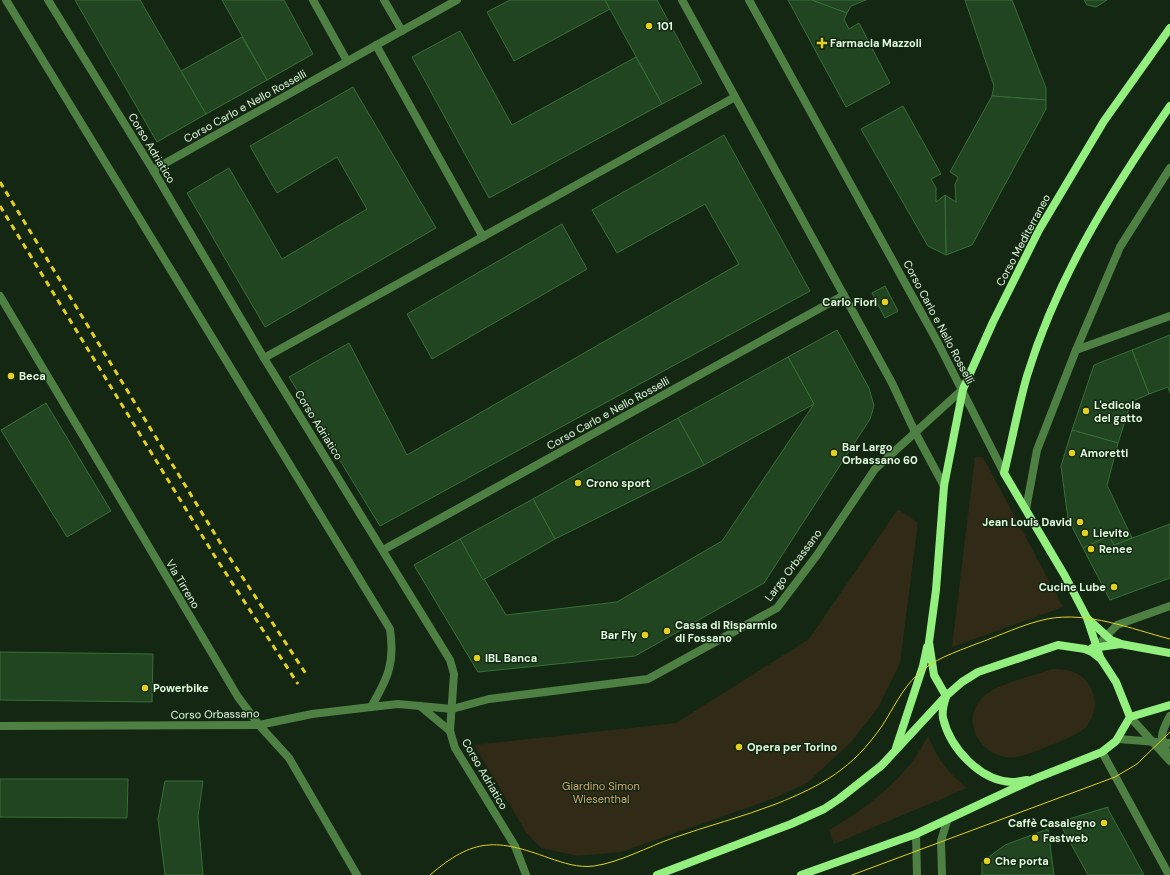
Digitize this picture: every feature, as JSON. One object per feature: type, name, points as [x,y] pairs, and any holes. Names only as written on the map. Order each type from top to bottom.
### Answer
[{"type":"main road","name":"Corso Mediterraneo","points":[[944,486],[963,389],[993,322],[1039,230],[1104,121],[1170,28]]},
{"type":"main road","points":[[1004,473],[1027,376],[1055,301],[1089,231],[1122,177],[1170,106]]},
{"type":"main road","name":"Corso Carlo e Nello Rosselli","points":[[1004,473],[1055,558],[1086,618],[1101,660]]},
{"type":"main road","points":[[895,751],[922,671],[928,642],[936,590],[944,486]]},
{"type":"main road","points":[[1086,618],[1106,636],[1121,644]]},
{"type":"main road","points":[[928,642],[934,675],[946,696],[943,717],[950,736],[967,761],[978,769],[997,779],[1011,782],[1034,779]]},
{"type":"main road","points":[[1085,649],[1121,644],[1170,653]]},
{"type":"main road","points":[[657,875],[791,824],[824,809],[856,786],[882,764],[946,696],[962,682],[978,672],[1058,645],[1085,649],[1092,652],[1101,660],[1116,682],[1130,717]]},
{"type":"main road","points":[[801,875],[916,834],[947,821],[1034,779],[1102,752],[1118,738],[1130,717],[1170,705]]},
{"type":"street","points":[[6,0],[390,629],[393,650],[389,672],[371,707]]},
{"type":"street","name":"Corso Adriatico","points":[[48,0],[153,170],[264,358],[450,660],[454,674],[450,731],[455,748],[515,846],[526,875]]},
{"type":"street","points":[[313,0],[347,62]]},
{"type":"street","points":[[384,0],[402,31]]},
{"type":"street","name":"Corso Carlo e Nello Rosselli","points":[[153,170],[457,0]]},
{"type":"street","points":[[682,0],[892,383],[915,432],[944,486]]},
{"type":"street","name":"Corso Carlo e Nello Rosselli","points":[[749,0],[963,389],[1004,473]]},
{"type":"street","points":[[376,46],[483,237]]},
{"type":"street","points":[[264,358],[735,97]]},
{"type":"street","points":[[1026,509],[1037,450],[1076,350],[1120,247],[1169,175]]},
{"type":"street","name":"Corso Carlo e Nello Rosselli","points":[[383,550],[844,295]]},
{"type":"street","name":"Via Tirreno","points":[[0,296],[228,681],[259,725],[289,758],[357,875]]},
{"type":"street","points":[[1076,350],[1170,316]]},
{"type":"street","name":"Largo Orbassano","points":[[452,709],[489,699],[648,679],[777,608],[816,555],[875,469],[963,389]]},
{"type":"street","points":[[1096,647],[1117,625],[1170,606]]},
{"type":"street","name":"Corso Orbassano","points":[[0,726],[259,725],[312,714],[398,704],[452,709]]},
{"type":"street","points":[[419,706],[450,731]]},
{"type":"street","points":[[1170,716],[1162,733],[1161,741],[1170,760]]},
{"type":"street","points":[[1130,717],[1170,760]]},
{"type":"street","points":[[1118,738],[1170,743]]},
{"type":"street","points":[[1102,752],[1169,875]]},
{"type":"street","points":[[942,875],[941,841],[947,821]]},
{"type":"street","points":[[916,834],[917,875]]},
{"type":"green space","points":[[975,457],[983,457],[1063,607],[952,647]]},
{"type":"green space","name":"Giardino Simon Wiesenthal","points":[[898,509],[918,523],[900,663],[878,708],[851,742],[807,783],[772,799],[621,852],[578,856],[541,848],[526,832],[474,745],[676,723],[809,639]]},
{"type":"green space","points":[[1052,669],[1076,673],[1083,677],[1088,683],[1092,690],[1095,705],[1094,713],[1086,727],[1066,739],[1025,755],[1011,757],[998,755],[988,749],[979,740],[974,730],[973,718],[976,707],[984,696],[998,687]]},
{"type":"green space","points":[[928,736],[944,765],[954,777],[967,788],[834,844],[829,830],[850,817],[881,794],[911,763]]},
{"type":"building","points":[[75,0],[140,0],[206,114],[157,142]]},
{"type":"building","points":[[222,0],[284,0],[313,54],[267,80]]},
{"type":"building","points":[[510,0],[605,0],[610,9],[514,61],[487,12]]},
{"type":"building","points":[[605,0],[657,0],[702,83],[662,104]]},
{"type":"building","points":[[788,0],[812,0],[847,13],[844,20],[849,29],[859,23],[890,83],[846,107]]},
{"type":"building","points":[[812,0],[866,0],[851,6],[847,13]]},
{"type":"building","points":[[965,0],[1012,0],[1046,88],[1046,100],[992,96],[994,86]]},
{"type":"building","points":[[1084,0],[1107,0],[1096,7],[1087,5]]},
{"type":"building","points":[[460,31],[512,125],[636,57],[662,104],[489,198],[412,57]]},
{"type":"building","points":[[242,37],[267,80],[206,114],[181,71]]},
{"type":"building","points":[[353,87],[436,228],[265,327],[187,193],[229,168],[282,259],[367,209],[337,157],[277,193],[250,146]]},
{"type":"building","points":[[992,96],[1046,100],[1046,109],[972,245],[946,255],[945,195],[956,202],[955,185],[958,177],[950,172]]},
{"type":"building","points":[[903,106],[941,174],[931,179],[936,188],[936,202],[945,195],[946,255],[928,246],[861,129]]},
{"type":"building","points":[[724,135],[810,291],[380,526],[289,377],[349,343],[407,455],[739,264],[705,204],[617,253],[592,210]]},
{"type":"building","points":[[562,224],[587,269],[432,359],[407,314]]},
{"type":"building","name":"Carlo Fiori","points":[[885,286],[898,311],[885,318],[872,293]]},
{"type":"building","points":[[837,330],[869,388],[874,406],[870,419],[764,583],[635,656],[478,672],[414,565],[460,539],[506,615],[617,602],[722,541],[814,404],[788,357]]},
{"type":"building","points":[[1170,335],[1170,393],[1168,387],[1149,394],[1132,350]]},
{"type":"building","points":[[1132,350],[1149,394],[1131,402],[1118,443],[1072,430],[1094,365]]},
{"type":"building","points":[[788,357],[814,404],[704,465],[678,418]]},
{"type":"building","points":[[46,403],[111,511],[67,537],[1,430]]},
{"type":"building","points":[[678,418],[704,465],[555,539],[533,499]]},
{"type":"building","points":[[1072,430],[1118,443],[1107,485],[1132,538],[1114,545],[1109,536],[1083,548],[1068,519],[1061,466]]},
{"type":"building","points":[[533,499],[555,539],[483,580],[460,539]]},
{"type":"building","points":[[1170,524],[1170,578],[1110,600],[1083,548],[1109,536],[1114,545]]},
{"type":"building","points":[[0,652],[153,654],[152,702],[0,700]]},
{"type":"building","points":[[0,779],[128,779],[127,818],[0,817]]},
{"type":"building","points":[[165,781],[203,781],[198,816],[203,875],[165,875],[158,819]]},
{"type":"building","points":[[1108,807],[1144,875],[1088,875],[1059,822]]},
{"type":"building","points":[[1048,829],[1054,875],[982,875],[982,862],[1005,845]]},
{"type":"tram line","points":[[430,875],[460,854],[473,848],[486,845],[515,847],[577,866],[594,866],[604,864],[624,858],[673,838],[750,813],[793,797],[822,782],[848,765],[871,741],[907,686],[923,669],[937,660],[953,653],[1029,624],[1047,619],[1078,617],[1109,622],[1170,639]]},
{"type":"tram line","points":[[852,875],[1115,777],[1137,764],[1170,732]]},
{"type":"railway","points":[[0,182],[224,549],[308,677]]},
{"type":"railway","points":[[0,206],[214,555],[298,684]]},
{"type":"place","name":"101","points":[[649,26]]},
{"type":"place","name":"Farmacia Mazzoli","points":[[822,43]]},
{"type":"place","name":"Carlo Fiori","points":[[885,302]]},
{"type":"place","name":"Beca","points":[[11,376]]},
{"type":"place","name":"L'edicola del gatto","points":[[1086,411]]},
{"type":"place","name":"Bar Largo Orbassano 60","points":[[834,453]]},
{"type":"place","name":"Amoretti","points":[[1072,453]]},
{"type":"place","name":"Crono sport","points":[[578,483]]},
{"type":"place","name":"Jean Louis David","points":[[1080,522]]},
{"type":"place","name":"Lievito","points":[[1085,533]]},
{"type":"place","name":"Renee","points":[[1091,549]]},
{"type":"place","name":"Cucine Lube","points":[[1114,587]]},
{"type":"place","name":"Cassa di Risparmio di Fossano","points":[[667,631]]},
{"type":"place","name":"Bar Fly","points":[[645,635]]},
{"type":"place","name":"IBL Banca","points":[[477,658]]},
{"type":"place","name":"Powerbike","points":[[145,688]]},
{"type":"place","name":"Opera per Torino","points":[[739,747]]},
{"type":"place","name":"Caffè Casalegno","points":[[1104,823]]},
{"type":"place","name":"Fastweb","points":[[1035,838]]},
{"type":"place","name":"Che porta","points":[[987,861]]}]
